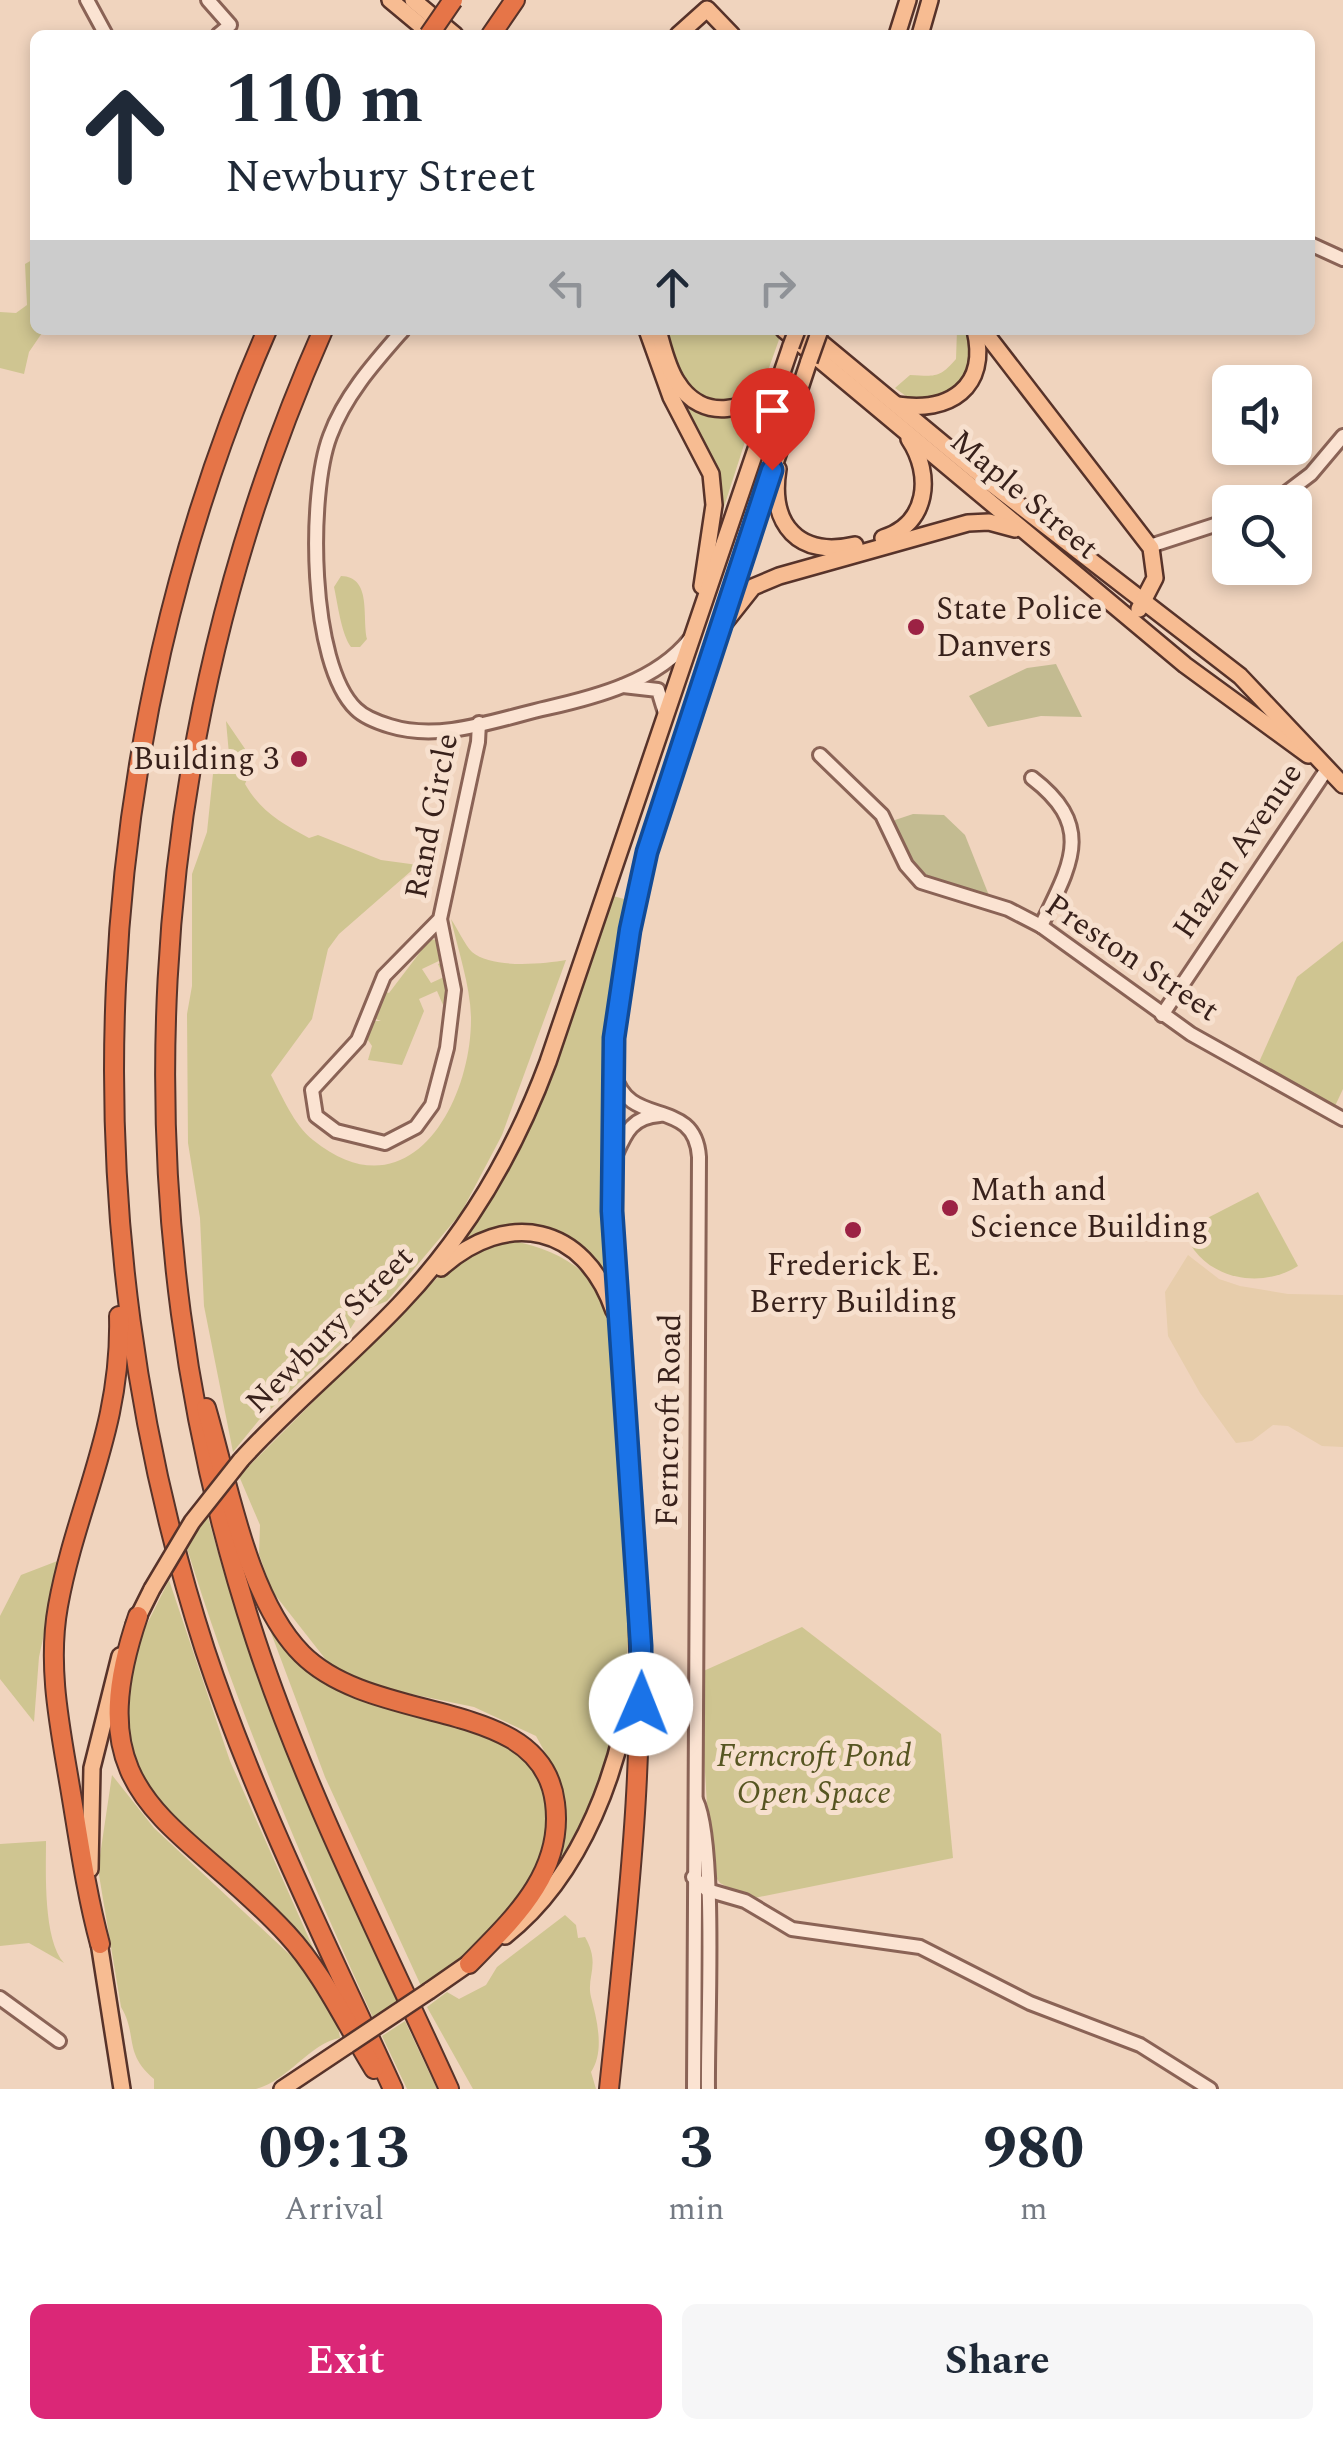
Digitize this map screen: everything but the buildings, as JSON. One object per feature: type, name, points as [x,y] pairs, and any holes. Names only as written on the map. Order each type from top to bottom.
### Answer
[{"type":"highway","points":[[433,30],[453,0]]},
{"type":"highway","points":[[501,30],[515,0]]},
{"type":"highway","points":[[501,30],[525,0]]},
{"type":"highway","points":[[100,1944],[59,1720],[54,1650],[62,1586],[102,1456],[117,1382],[117,950],[145,725],[197,519],[266,335]]},
{"type":"highway","points":[[321,335],[282,430],[232,581],[198,718],[180,827],[168,954],[164,1079],[169,1205],[182,1330],[209,1471],[265,1667],[312,1786],[449,2089]]},
{"type":"highway","points":[[116,1176],[124,1274],[142,1401],[187,1591],[251,1775],[390,2089]]},
{"type":"highway","points":[[182,1330],[260,1584],[291,1642],[319,1669],[356,1691],[519,1740],[535,1752],[551,1778],[556,1818],[547,1867],[518,1914],[469,1964]]},
{"type":"highway","points":[[610,2089],[640,1736],[641,1646],[636,1566]]},
{"type":"highway","points":[[138,1616],[123,1662],[116,1704],[121,1745],[136,1785],[171,1830],[296,1945],[390,2089]]},
{"type":"main road","points":[[390,0],[424,30]]},
{"type":"main road","points":[[413,0],[448,30]]},
{"type":"main road","points":[[898,30],[908,0]]},
{"type":"main road","points":[[921,30],[930,0]]},
{"type":"main road","points":[[684,30],[707,9],[727,30]]},
{"type":"main road","points":[[649,335],[658,365],[711,474],[714,489],[694,633]]},
{"type":"main road","points":[[660,335],[677,383],[707,407],[732,409],[750,404],[784,367]]},
{"type":"main road","name":"Maple Street","points":[[791,335],[1240,676],[1343,785]]},
{"type":"main road","name":"Maple Street","points":[[811,335],[1032,537],[1131,621],[1327,769]]},
{"type":"main road","points":[[282,2089],[430,1991],[515,1928],[549,1889],[577,1846],[600,1799],[629,1698],[636,1566],[611,1164],[613,1064],[624,961],[643,868],[715,637],[818,335]]},
{"type":"main road","points":[[783,437],[776,476],[780,513],[792,533],[809,547],[838,549],[900,531],[923,496],[922,466],[892,411],[934,407],[958,395],[976,368],[975,335]]},
{"type":"main road","name":"Maple Street","points":[[988,335],[1150,546]]},
{"type":"main road","name":"Newbury Street","points":[[125,2089],[100,1944],[89,1849],[92,1768],[109,1690],[138,1616],[192,1522],[241,1460],[390,1314],[463,1226],[524,1120],[794,338]]},
{"type":"main road","points":[[715,637],[744,596],[779,576],[968,522],[1000,524],[1032,537]]},
{"type":"main road","points":[[1131,621],[1145,601],[1156,569],[1150,546]]},
{"type":"main road","points":[[390,1314],[473,1244],[510,1232],[535,1233],[569,1247],[597,1276],[613,1306],[621,1350]]},
{"type":"street","points":[[88,0],[103,30]]},
{"type":"street","points":[[208,0],[230,24],[223,30]]},
{"type":"street","points":[[1315,246],[1343,259]]},
{"type":"street","points":[[400,335],[344,406],[319,472],[321,617],[343,691],[356,709],[387,725],[418,732],[479,723],[620,686],[671,658],[694,633]]},
{"type":"street","points":[[1297,485],[1312,474],[1343,436]]},
{"type":"street","points":[[1150,546],[1212,526]]},
{"type":"street","points":[[620,686],[658,690],[666,716]]},
{"type":"street","name":"Rand Circle","points":[[440,919],[384,976],[358,1040],[312,1090],[316,1116],[336,1132],[366,1142],[392,1141],[416,1128],[432,1106],[447,1048],[454,990],[440,919],[479,723]]},
{"type":"street","name":"Preston Street","points":[[820,755],[882,816],[906,865],[921,882],[1008,909],[1041,926],[1162,1015],[1343,1119]]},
{"type":"street","name":"Hazen Avenue","points":[[1162,1015],[1327,769]]},
{"type":"street","points":[[1032,778],[1062,805],[1074,835],[1068,866],[1041,926]]},
{"type":"street","name":"Ferncroft Road","points":[[613,1064],[626,1100],[668,1115],[691,1130],[700,1157],[694,2089]]},
{"type":"street","points":[[611,1164],[634,1122],[668,1115]]},
{"type":"street","name":"Ferncroft Road","points":[[696,1800],[702,1812],[706,1890],[708,2089]]},
{"type":"street","points":[[693,1877],[706,1890],[732,1895],[792,1929],[920,1948],[1030,2003],[1140,2045],[1210,2089]]},
{"type":"street","points":[[0,1998],[60,2040]]},
{"type":"shaded area","points":[[1056,664],[1082,717],[1041,716],[988,727],[969,696],[1027,668]]},
{"type":"shaded area","points":[[913,814],[944,815],[965,835],[990,898],[906,870],[892,830],[895,820]]},
{"type":"shaded area","points":[[1188,1255],[1219,1279],[1240,1286],[1288,1294],[1343,1295],[1343,1447],[1322,1446],[1288,1426],[1273,1425],[1252,1441],[1236,1443],[1200,1393],[1168,1336],[1165,1292]]},
{"type":"green space","points":[[30,261],[30,335],[41,335],[29,352],[24,374],[0,368],[0,312],[16,313],[27,305],[25,264]]},
{"type":"green space","points":[[664,335],[781,335],[765,379],[748,399],[727,401],[698,395],[689,388]]},
{"type":"green space","points":[[957,335],[969,335],[968,370],[941,400],[910,399],[895,388],[910,375],[936,375],[956,359]]},
{"type":"green space","points":[[671,382],[684,399],[755,411],[720,519]]},
{"type":"green space","points":[[341,576],[351,578],[362,590],[367,639],[360,647],[351,647],[342,627],[334,587]]},
{"type":"green space","points":[[226,721],[254,762],[245,784],[273,816],[309,838],[318,835],[381,860],[418,865],[339,934],[328,949],[312,1019],[271,1075],[294,1118],[313,1140],[347,1160],[378,1166],[405,1158],[428,1140],[446,1114],[460,1084],[471,1017],[451,919],[469,949],[492,961],[518,964],[566,960],[502,1135],[461,1213],[387,1301],[361,1312],[340,1345],[259,1420],[233,1452],[204,1306],[200,1218],[188,1143],[192,874],[207,832],[213,774],[229,754]]},
{"type":"green space","points":[[613,896],[628,900],[616,994],[610,1089],[609,1279],[543,1231],[455,1248],[546,1085]]},
{"type":"green space","points":[[428,939],[437,940],[443,959],[422,969],[431,983],[444,977],[438,964],[444,962],[448,992],[443,1005],[437,991],[419,999],[424,1011],[402,1065],[368,1060],[372,1046],[366,1037],[372,1021],[381,1021],[373,1018],[381,990],[389,993],[421,951],[416,945],[422,946]]},
{"type":"green space","points":[[1343,941],[1343,1089],[1335,1106],[1256,1069],[1297,977]]},
{"type":"green space","points":[[1258,1192],[1298,1266],[1266,1278],[1232,1275],[1216,1269],[1192,1246],[1184,1230]]},
{"type":"green space","points":[[514,1241],[567,1261],[588,1278],[604,1302],[614,1346],[626,1524],[629,1619],[619,1713],[589,1811],[562,1862],[550,1875],[563,1808],[557,1774],[536,1736],[474,1707],[387,1689],[334,1670],[272,1591],[259,1554],[260,1525],[239,1476],[439,1276],[487,1246]]},
{"type":"green space","points":[[207,1513],[268,1701],[317,1823],[398,2004],[374,2020],[272,1785],[206,1607],[186,1545]]},
{"type":"green space","points":[[60,1560],[39,1657],[34,1722],[0,1679],[0,1616],[21,1575]]},
{"type":"green space","points":[[169,1580],[230,1761],[323,1970],[160,1811],[137,1776],[125,1740],[132,1654]]},
{"type":"green space","points":[[258,1598],[272,1621],[356,1696],[505,1737],[536,1761],[552,1825],[537,1880],[457,1965],[422,1988],[325,1777]]},
{"type":"green space","name":"Ferncroft Pond Open Space","points":[[802,1627],[941,1734],[953,1858],[749,1899],[720,1883],[711,1871],[699,1673]]},
{"type":"green space","points":[[112,1775],[154,1828],[303,1967],[337,2021],[340,2038],[319,2047],[279,2078],[256,2089],[154,2089],[154,2079],[134,2052],[121,2007],[98,1869]]},
{"type":"green space","points":[[46,1841],[49,1922],[52,1939],[64,1963],[29,1943],[0,1946],[0,1844]]},
{"type":"green space","points":[[565,1915],[576,1925],[578,1938],[585,1937],[592,1955],[590,1990],[599,2045],[591,2072],[596,2089],[473,2089],[427,2007],[447,1992],[459,1999],[486,1985],[497,1967]]},
{"type":"green space","points":[[405,2021],[437,2089],[407,2089],[382,2036]]},
{"type":"place","name":"State Police Danvers","points":[[916,627]]},
{"type":"place","name":"Building 3","points":[[299,759]]},
{"type":"place","name":"Math and Science Building","points":[[950,1208]]},
{"type":"place","name":"Frederick E. Berry Building","points":[[853,1230]]},
{"type":"route","points":[[641,1704],[641,1646],[612,1211],[614,1038],[624,961],[647,852],[772,470]]}]
